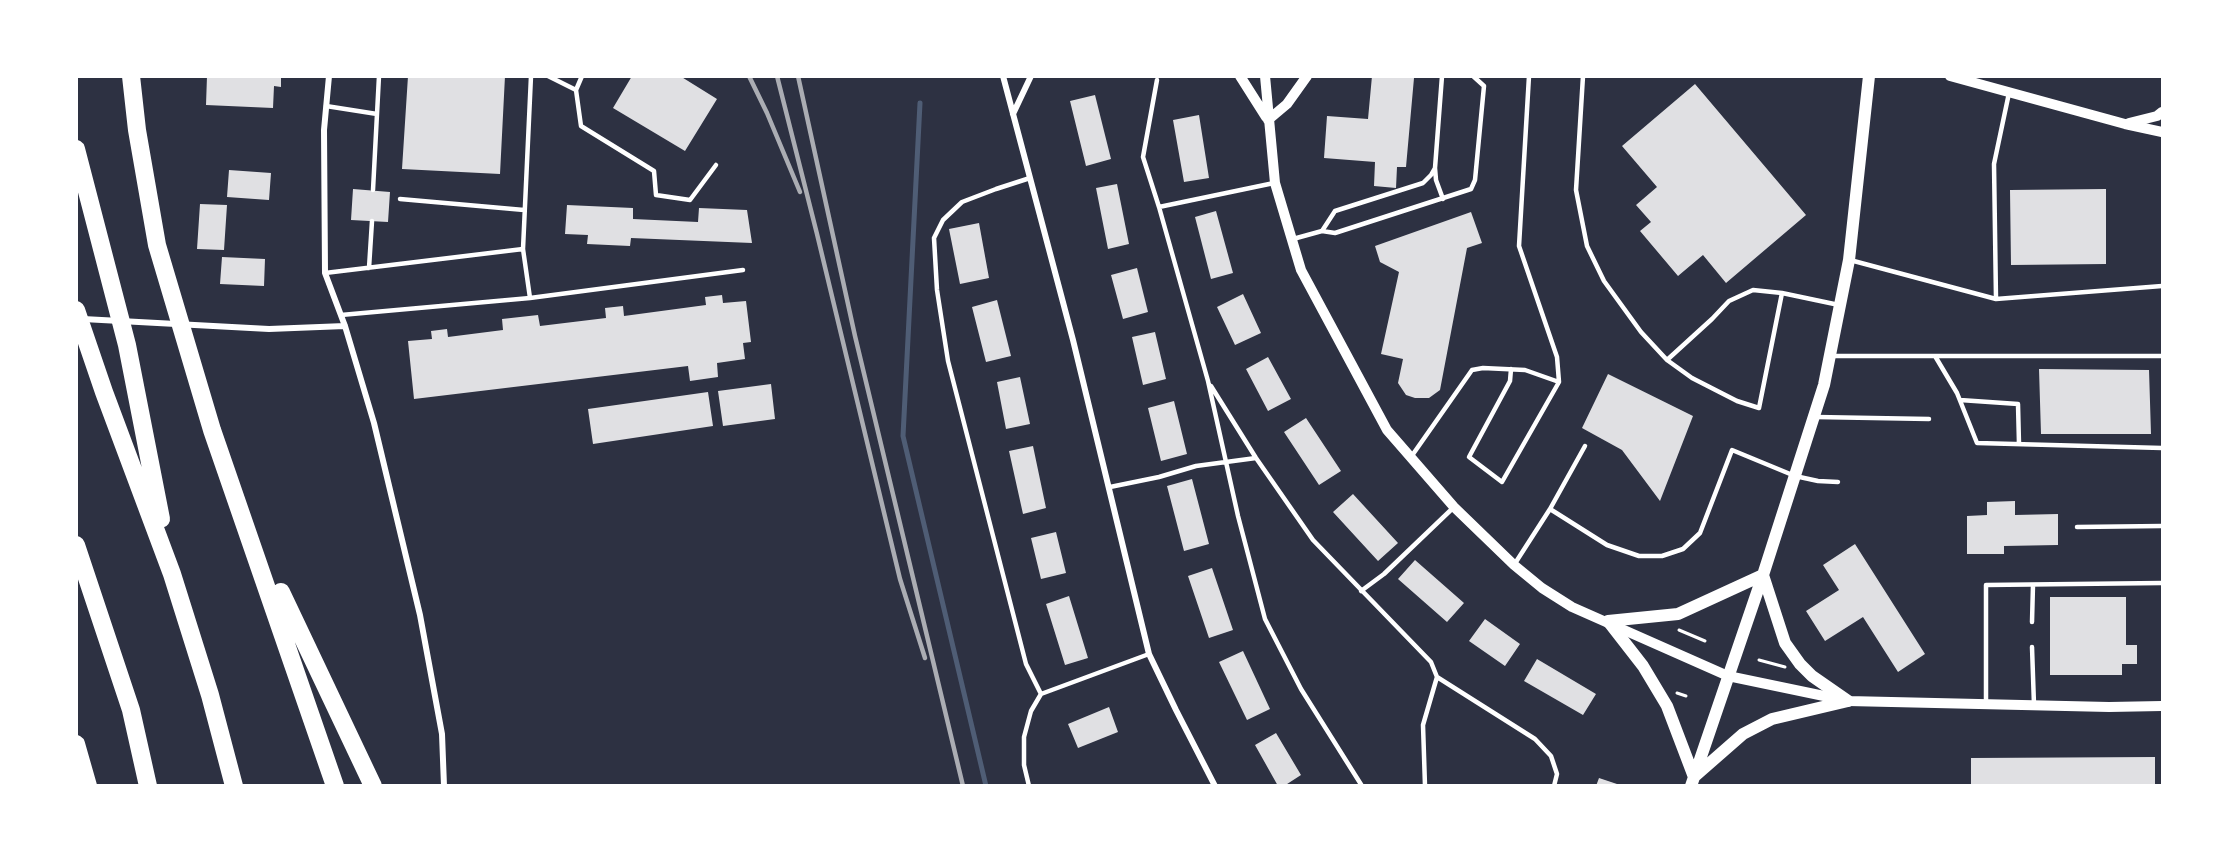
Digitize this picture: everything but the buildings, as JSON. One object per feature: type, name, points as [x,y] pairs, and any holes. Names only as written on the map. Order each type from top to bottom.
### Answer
[{"type":"highway","points":[[131,76],[136,130],[157,245],[212,429],[335,786]]},
{"type":"highway","points":[[76,149],[127,345],[171,574]]},
{"type":"highway","points":[[76,310],[171,574],[210,695],[234,786]]},
{"type":"highway","points":[[237,501],[373,786]]},
{"type":"highway","points":[[76,545],[131,710],[148,786]]},
{"type":"highway","points":[[76,744],[88,786]]},
{"type":"main road","points":[[1692,781],[1763,575],[1824,385],[1849,260],[1869,76]]},
{"type":"main road","points":[[1608,621],[1678,614],[1763,575]]},
{"type":"main road","points":[[1763,575],[1785,643],[1812,676],[1848,701]]},
{"type":"main road","points":[[1608,621],[1643,666],[1667,706],[1692,781]]},
{"type":"main road","points":[[1692,781],[1743,734],[1760,725],[1772,719],[1848,701]]},
{"type":"street","points":[[329,76],[324,130],[325,273],[345,326],[374,423],[420,615],[442,734],[444,786]]},
{"type":"street","points":[[1003,76],[1110,488],[1149,654],[1215,786]]},
{"type":"street","points":[[1013,114],[1031,76]]},
{"type":"street","points":[[1240,76],[1268,120]]},
{"type":"street","points":[[1265,76],[1275,183],[1301,270],[1387,430],[1454,507],[1514,565],[1542,588],[1572,607],[1728,676],[1848,701],[2163,706]]},
{"type":"street","points":[[1268,120],[1287,104],[1307,76]]},
{"type":"street","points":[[1950,76],[2125,124],[2163,132]]},
{"type":"street","points":[[2125,124],[2157,116],[2163,112]]},
{"type":"street","points":[[76,319],[269,329],[345,326]]},
{"type":"lane","points":[[373,190],[379,76]]},
{"type":"lane","points":[[530,298],[523,249],[531,76]]},
{"type":"lane","points":[[548,76],[576,90]]},
{"type":"lane","points":[[582,76],[576,90],[581,126],[654,171],[656,195],[690,200],[716,165]]},
{"type":"lane","points":[[1442,76],[1435,168],[1436,180],[1443,199]]},
{"type":"lane","points":[[1292,240],[1322,231],[1335,232],[1471,189],[1475,180],[1484,86],[1473,76]]},
{"type":"lane","points":[[1511,369],[1510,381],[1468,458],[1502,482],[1559,382],[1557,357],[1519,246],[1529,76]]},
{"type":"lane","points":[[1583,76],[1576,190],[1587,246],[1604,281],[1641,332],[1667,360],[1692,378],[1737,401],[1759,408],[1782,293]]},
{"type":"lane","points":[[1157,80],[1143,157],[1208,381],[1265,619],[1301,689],[1362,786]]},
{"type":"lane","points":[[1996,299],[1995,164],[2009,93]]},
{"type":"lane","points":[[326,105],[377,114]]},
{"type":"lane","points":[[1322,231],[1335,211],[1423,183],[1435,168]]},
{"type":"lane","points":[[1030,178],[962,202],[943,220],[934,238],[937,290],[948,362],[1026,664],[1041,694]]},
{"type":"lane","points":[[1159,207],[1275,183]]},
{"type":"lane","points":[[400,198],[525,210]]},
{"type":"lane","points":[[369,268],[372,221]]},
{"type":"lane","points":[[325,273],[523,249]]},
{"type":"lane","points":[[1849,260],[1996,299],[2163,286]]},
{"type":"lane","points":[[341,315],[530,298],[743,270]]},
{"type":"lane","points":[[1667,360],[1729,301],[1753,290],[1782,293],[1841,306]]},
{"type":"lane","points":[[1830,356],[2163,356]]},
{"type":"lane","points":[[1935,356],[1960,400],[1977,443],[2163,448]]},
{"type":"lane","points":[[1411,456],[1472,370],[1483,368],[1525,370],[1559,382]]},
{"type":"lane","points":[[1208,381],[1256,458],[1313,540],[1431,662],[1437,677],[1535,739],[1551,756],[1557,774],[1554,786]]},
{"type":"lane","points":[[1960,400],[2018,404],[2019,444]]},
{"type":"lane","points":[[1814,417],[1929,419]]},
{"type":"lane","points":[[1514,565],[1550,509],[1585,446]]},
{"type":"lane","points":[[1550,509],[1607,545],[1638,556],[1662,556],[1683,549],[1700,533],[1732,450],[1795,476],[1838,482]]},
{"type":"lane","points":[[1110,488],[1196,466],[1227,464],[1256,458]]},
{"type":"lane","points":[[1361,591],[1384,574],[1454,507]]},
{"type":"lane","points":[[2077,527],[2163,526]]},
{"type":"lane","points":[[1986,704],[1986,585],[2163,583]]},
{"type":"lane","points":[[2032,622],[2033,585]]},
{"type":"lane","points":[[2032,647],[2034,705]]},
{"type":"lane","points":[[1029,786],[1024,765],[1024,737],[1031,711],[1041,694],[1149,654]]},
{"type":"lane","points":[[1425,786],[1423,725],[1437,677]]},
{"type":"path","points":[[1674,628],[1702,641]]},
{"type":"path","points":[[1761,662],[1789,669]]},
{"type":"waterway","points":[[920,103],[903,436],[986,786]]},
{"type":"railway","points":[[749,76],[800,192]]},
{"type":"railway","points":[[777,76],[900,579],[925,658]]},
{"type":"railway","points":[[798,76],[855,336],[963,786]]}]
